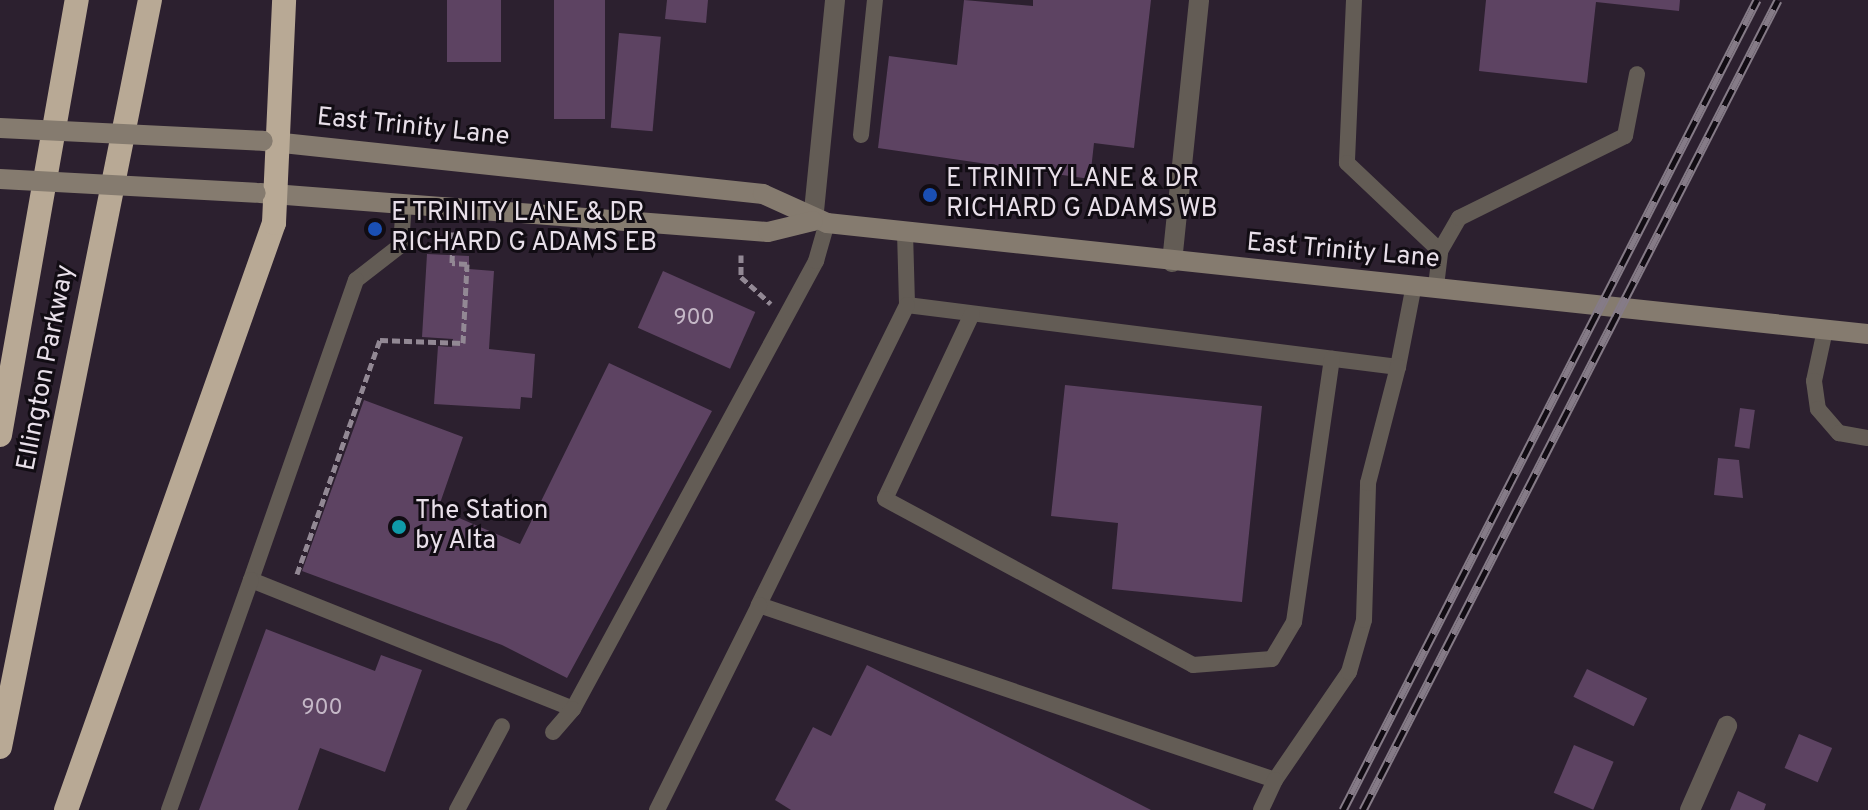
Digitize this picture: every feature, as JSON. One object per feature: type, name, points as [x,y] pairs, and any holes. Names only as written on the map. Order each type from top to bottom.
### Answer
[{"type":"highway","name":"Ellington Parkway","points":[[0,435],[18,352],[77,0]]},
{"type":"highway","name":"Ellington Parkway","points":[[0,747],[150,0]]},
{"type":"highway","points":[[66,810],[258,273],[284,0]]},
{"type":"highway","points":[[0,406],[18,352]]},
{"type":"main road","name":"East Trinity Lane","points":[[0,128],[271,141],[763,194],[820,222]]},
{"type":"main road","name":"East Trinity Lane","points":[[0,179],[266,193],[768,232],[820,222],[1868,334]]},
{"type":"street","points":[[820,222],[835,0]]},
{"type":"street","points":[[1172,262],[1199,0]]},
{"type":"street","points":[[1690,810],[1727,726]]},
{"type":"lane","points":[[861,135],[875,0]]},
{"type":"lane","points":[[1354,0],[1347,163],[1440,251]]},
{"type":"lane","points":[[1436,286],[1440,251],[1459,218],[1625,136],[1637,74]]},
{"type":"lane","points":[[169,810],[356,280],[401,245],[404,203]]},
{"type":"lane","points":[[553,732],[573,709],[816,261],[820,222]]},
{"type":"lane","points":[[657,810],[907,305],[905,232]]},
{"type":"lane","points":[[1261,810],[1275,780],[1349,672],[1364,620],[1368,483],[1398,367],[1414,285]]},
{"type":"lane","points":[[907,305],[1398,367]]},
{"type":"lane","points":[[972,314],[885,499],[1193,665],[1272,659],[1294,622],[1332,359]]},
{"type":"lane","points":[[1825,330],[1814,381],[1818,409],[1839,433],[1868,438]]},
{"type":"lane","points":[[251,580],[573,709]]},
{"type":"lane","points":[[759,605],[1275,780]]},
{"type":"lane","points":[[457,810],[502,726]]},
{"type":"path","points":[[311,579],[296,574],[380,340],[463,343],[467,264],[452,263],[453,231]]},
{"type":"path","points":[[741,255],[741,277],[774,307],[767,321]]},
{"type":"building","points":[[447,0],[501,0],[501,62],[447,62]]},
{"type":"building","points":[[554,0],[605,0],[605,119],[554,119]]},
{"type":"building","points":[[667,0],[708,0],[706,23],[665,19]]},
{"type":"building","points":[[964,0],[1033,6],[1033,0],[1151,0],[1134,148],[1094,143],[1090,179],[878,148],[889,56],[957,65]]},
{"type":"building","points":[[1486,0],[1680,0],[1679,11],[1596,2],[1587,83],[1479,71]]},
{"type":"building","points":[[619,33],[661,37],[653,131],[611,128]]},
{"type":"building","points":[[427,254],[469,256],[469,269],[494,271],[489,349],[535,354],[532,398],[521,397],[520,409],[434,404],[438,346],[452,347],[453,339],[422,337]]},
{"type":"building","points":[[663,271],[755,312],[730,369],[638,328]]},
{"type":"building","name":"The Station by Alta","points":[[609,363],[712,411],[567,678],[502,645],[302,571],[364,400],[463,437],[438,509],[520,544]]},
{"type":"building","points":[[1065,385],[1262,406],[1242,602],[1112,589],[1118,523],[1051,516]]},
{"type":"building","points":[[1740,408],[1755,410],[1749,449],[1735,447]]},
{"type":"building","points":[[1718,458],[1739,460],[1743,498],[1714,495]]},
{"type":"building","points":[[266,629],[375,671],[381,655],[422,670],[385,772],[320,748],[298,810],[199,810]]},
{"type":"building","points":[[867,665],[1151,810],[791,810],[775,800],[813,727],[831,736]]},
{"type":"building","points":[[1587,669],[1647,698],[1634,726],[1573,697]]},
{"type":"building","points":[[1799,734],[1832,748],[1818,782],[1785,768]]},
{"type":"building","points":[[1574,745],[1614,762],[1593,810],[1554,793]]},
{"type":"building","points":[[1738,791],[1766,804],[1764,810],[1730,810]]},
{"type":"railway","points":[[1343,810],[1757,0]]},
{"type":"railway","points":[[1363,810],[1778,0]]},
{"type":"place","name":"E TRINITY LANE & DR RICHARD G ADAMS WB","points":[[930,195]]},
{"type":"place","name":"E TRINITY LANE & DR RICHARD G ADAMS EB","points":[[375,229]]},
{"type":"place","name":"The Station by Alta","points":[[399,527]]}]
